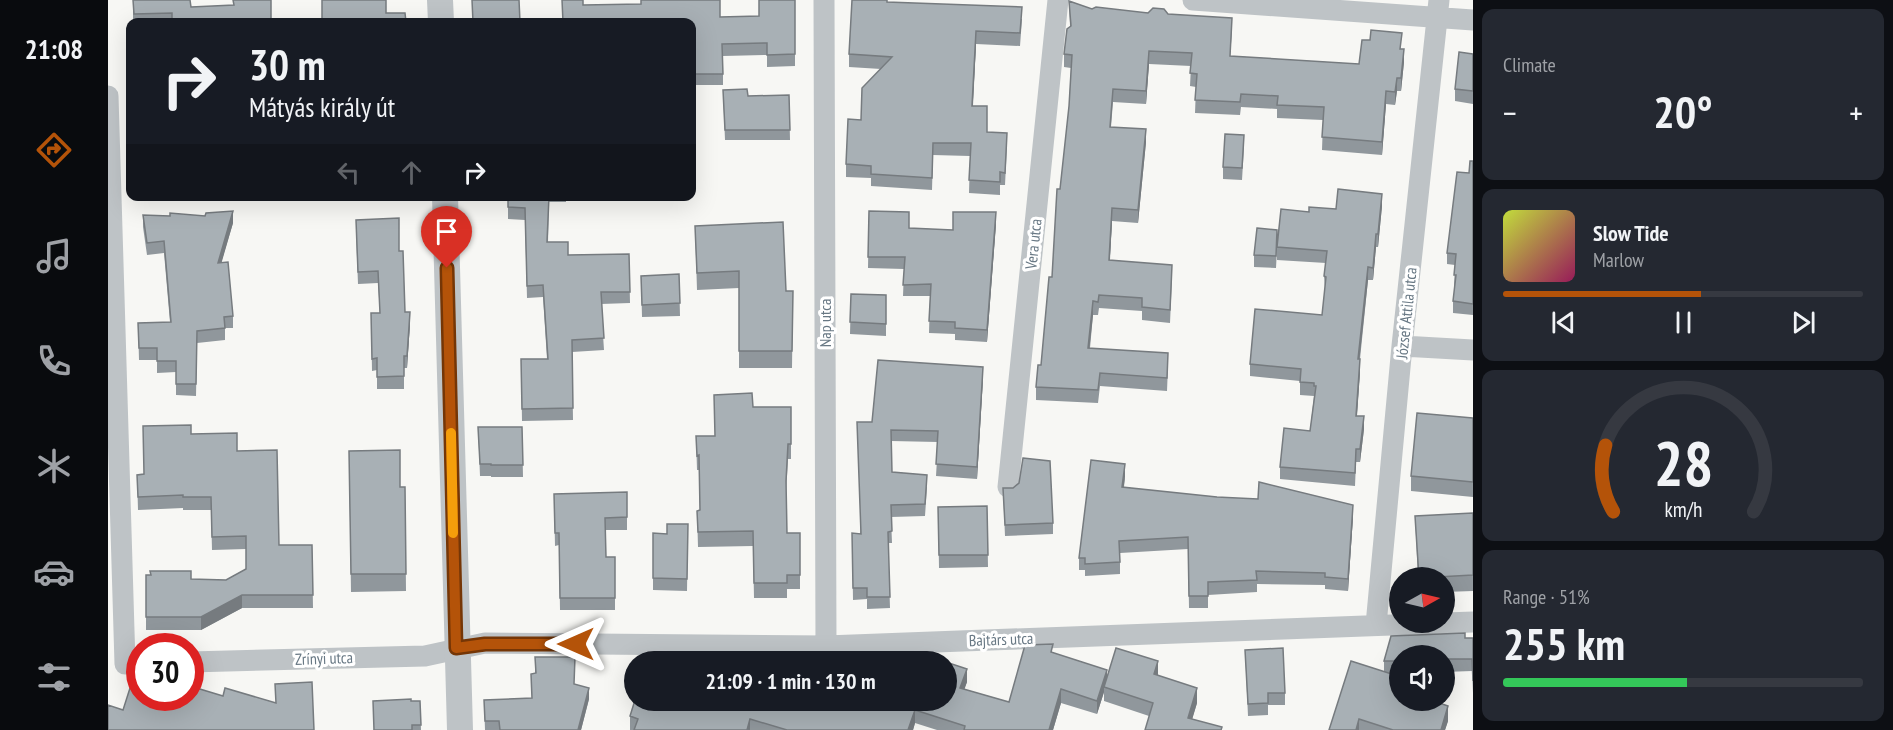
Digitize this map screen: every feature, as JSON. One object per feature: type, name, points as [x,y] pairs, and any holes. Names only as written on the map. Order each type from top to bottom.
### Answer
[{"type":"street","points":[[440,0],[441,18]]},
{"type":"street","name":"Nap utca","points":[[825,0],[826,646]]},
{"type":"street","name":"Vera utca","points":[[1008,487],[1058,0]]},
{"type":"street","points":[[1193,0],[1438,8],[1473,20]]},
{"type":"street","name":"József Attila utca","points":[[1376,625],[1402,346],[1438,8]]},
{"type":"street","points":[[108,96],[124,664]]},
{"type":"street","points":[[445,201],[460,730]]},
{"type":"street","points":[[1402,346],[1473,350]]},
{"type":"street","name":"Bajtárs utca","points":[[456,648],[485,644],[826,646],[1473,622]]},
{"type":"street","name":"Zrínyi utca","points":[[204,662],[425,656],[456,648]]},
{"type":"building","points":[[133,0],[190,0],[191,7],[234,5],[233,0],[271,0],[271,18],[172,18],[172,13],[134,14]]},
{"type":"building","points":[[322,0],[386,0],[386,13],[405,13],[406,18],[322,18]]},
{"type":"building","points":[[472,0],[519,0],[520,18],[473,18]]},
{"type":"building","points":[[562,0],[583,0],[583,5],[641,4],[641,0],[720,0],[720,17],[759,16],[759,0],[795,0],[795,54],[767,55],[767,43],[722,44],[723,74],[696,74],[696,18],[563,18]]},
{"type":"building","points":[[852,0],[1022,7],[1020,33],[976,31],[972,106],[987,106],[987,132],[1007,133],[1005,173],[1000,172],[1000,182],[969,180],[971,143],[933,143],[932,178],[871,174],[871,166],[846,164],[848,119],[861,120],[862,88],[892,57],[849,54]]},
{"type":"building","points":[[1069,1],[1092,9],[1096,7],[1148,13],[1153,8],[1164,9],[1168,14],[1232,18],[1230,56],[1359,64],[1362,40],[1370,40],[1371,30],[1402,33],[1400,49],[1404,49],[1401,78],[1397,78],[1395,92],[1386,91],[1382,142],[1322,137],[1324,107],[1277,105],[1278,96],[1241,94],[1240,102],[1195,100],[1197,74],[1190,73],[1192,53],[1149,51],[1146,91],[1113,89],[1110,127],[1146,129],[1138,210],[1112,208],[1109,260],[1172,265],[1170,310],[1142,307],[1142,298],[1099,295],[1098,302],[1093,301],[1088,348],[1168,353],[1167,378],[1100,373],[1098,390],[1036,387],[1038,365],[1041,365],[1049,277],[1052,277],[1057,189],[1060,189],[1069,106],[1072,55],[1064,54],[1067,29],[1071,26]]},
{"type":"building","points":[[1459,52],[1473,54],[1473,91],[1455,89]]},
{"type":"building","points":[[747,89],[748,96],[789,95],[790,130],[725,130],[723,90]]},
{"type":"building","points":[[1225,134],[1244,135],[1242,168],[1223,167]]},
{"type":"building","points":[[1470,161],[1473,161],[1473,304],[1453,301],[1456,254],[1447,253],[1457,172],[1469,173]]},
{"type":"building","points":[[1338,189],[1382,194],[1373,268],[1368,267],[1358,359],[1360,359],[1356,416],[1364,416],[1360,449],[1356,449],[1355,473],[1280,467],[1284,428],[1310,431],[1316,386],[1314,383],[1300,382],[1301,369],[1250,364],[1255,309],[1322,315],[1327,251],[1277,247],[1281,209],[1309,212],[1309,207],[1336,209]]},
{"type":"building","points":[[508,201],[549,201],[547,242],[568,242],[568,255],[629,254],[630,292],[601,292],[604,338],[572,340],[573,408],[522,409],[521,359],[548,359],[543,285],[527,286],[525,208],[508,207]]},
{"type":"building","points":[[233,211],[218,263],[228,262],[233,316],[224,317],[225,328],[197,331],[196,384],[176,384],[176,361],[157,361],[157,348],[139,348],[138,323],[171,322],[164,241],[147,243],[143,215],[170,216],[170,213],[205,216],[206,213]]},
{"type":"building","points":[[869,211],[909,212],[909,228],[953,230],[953,212],[996,212],[987,330],[955,328],[955,322],[929,321],[931,284],[903,285],[905,257],[868,257]]},
{"type":"building","points":[[399,218],[399,251],[403,251],[405,312],[410,312],[407,356],[404,356],[404,376],[377,377],[377,358],[372,359],[371,313],[380,313],[378,271],[358,272],[356,220]]},
{"type":"building","points":[[783,222],[786,291],[793,291],[792,351],[739,351],[739,271],[697,273],[695,226]]},
{"type":"building","points":[[1257,228],[1277,230],[1276,256],[1254,255]]},
{"type":"building","points":[[679,274],[680,303],[642,305],[641,276]]},
{"type":"building","points":[[851,294],[886,295],[886,324],[850,322]]},
{"type":"building","points":[[878,360],[983,367],[977,467],[936,464],[938,431],[891,430],[892,472],[927,475],[925,504],[891,505],[892,531],[888,532],[890,597],[867,597],[867,588],[853,588],[852,533],[861,534],[857,422],[872,422]]},
{"type":"building","points":[[752,393],[753,407],[791,407],[791,444],[788,444],[786,481],[787,533],[800,533],[800,575],[787,575],[787,583],[754,583],[753,531],[698,532],[699,455],[697,456],[696,436],[715,436],[714,395]]},
{"type":"building","points":[[1417,413],[1473,418],[1473,482],[1411,476]]},
{"type":"building","points":[[191,425],[191,434],[237,433],[237,451],[277,450],[279,545],[312,545],[313,595],[242,595],[201,617],[146,617],[146,575],[151,575],[150,571],[191,571],[191,579],[226,580],[246,569],[246,536],[212,537],[211,497],[183,497],[183,495],[138,497],[137,475],[144,474],[143,426]]},
{"type":"building","points":[[478,427],[522,427],[523,465],[480,464]]},
{"type":"building","points":[[400,450],[400,487],[405,487],[406,574],[351,574],[349,451]]},
{"type":"building","points":[[1023,458],[1050,461],[1053,523],[1005,525],[1003,488],[1013,488],[1019,483]]},
{"type":"building","points":[[1091,460],[1125,464],[1122,487],[1258,499],[1259,482],[1353,505],[1348,579],[1325,577],[1325,573],[1256,571],[1257,580],[1208,582],[1208,596],[1189,596],[1188,537],[1119,541],[1120,562],[1085,564],[1085,558],[1079,558]]},
{"type":"building","points":[[627,492],[627,517],[605,518],[606,557],[615,557],[615,598],[560,598],[559,533],[555,533],[554,494]]},
{"type":"building","points":[[987,506],[988,555],[939,555],[938,507]]},
{"type":"building","points":[[1473,513],[1473,575],[1455,576],[1455,567],[1418,567],[1415,516]]},
{"type":"building","points":[[667,524],[688,524],[687,579],[653,578],[653,533],[667,534]]},
{"type":"building","points":[[1465,633],[1465,638],[1473,638],[1473,681],[1472,659],[1455,659],[1455,645],[1389,645],[1389,661],[1384,661],[1391,636]]},
{"type":"building","points":[[1053,644],[1051,652],[1107,670],[1097,701],[1061,689],[1049,730],[964,730],[965,726],[918,711],[957,711],[957,666],[967,669],[960,688],[1009,702],[1025,645]]},
{"type":"building","points":[[1116,648],[1158,661],[1154,674],[1197,688],[1188,718],[1222,727],[1221,730],[1145,730],[1153,703],[1104,687]]},
{"type":"building","points":[[1283,648],[1285,693],[1268,693],[1268,703],[1248,704],[1245,650]]},
{"type":"building","points":[[535,657],[575,657],[574,684],[589,688],[578,730],[500,730],[499,721],[485,721],[484,700],[532,698],[531,674],[536,673]]},
{"type":"building","points":[[1351,661],[1389,673],[1389,711],[1447,711],[1441,730],[1393,730],[1359,719],[1356,730],[1329,730]]},
{"type":"building","points":[[312,682],[314,730],[108,730],[108,705],[123,710],[126,701],[126,711],[204,711],[204,690],[223,696],[225,688],[276,703],[275,684]]},
{"type":"building","points":[[411,699],[411,701],[420,701],[421,725],[412,725],[412,730],[374,730],[373,701]]},
{"type":"building","points":[[632,711],[915,711],[908,730],[787,730],[750,719],[747,730],[634,730],[638,719],[630,716]]},
{"type":"slow traffic","points":[[451,433],[453,533]]},
{"type":"route","points":[[447,268],[456,648],[485,644],[576,644]]}]
